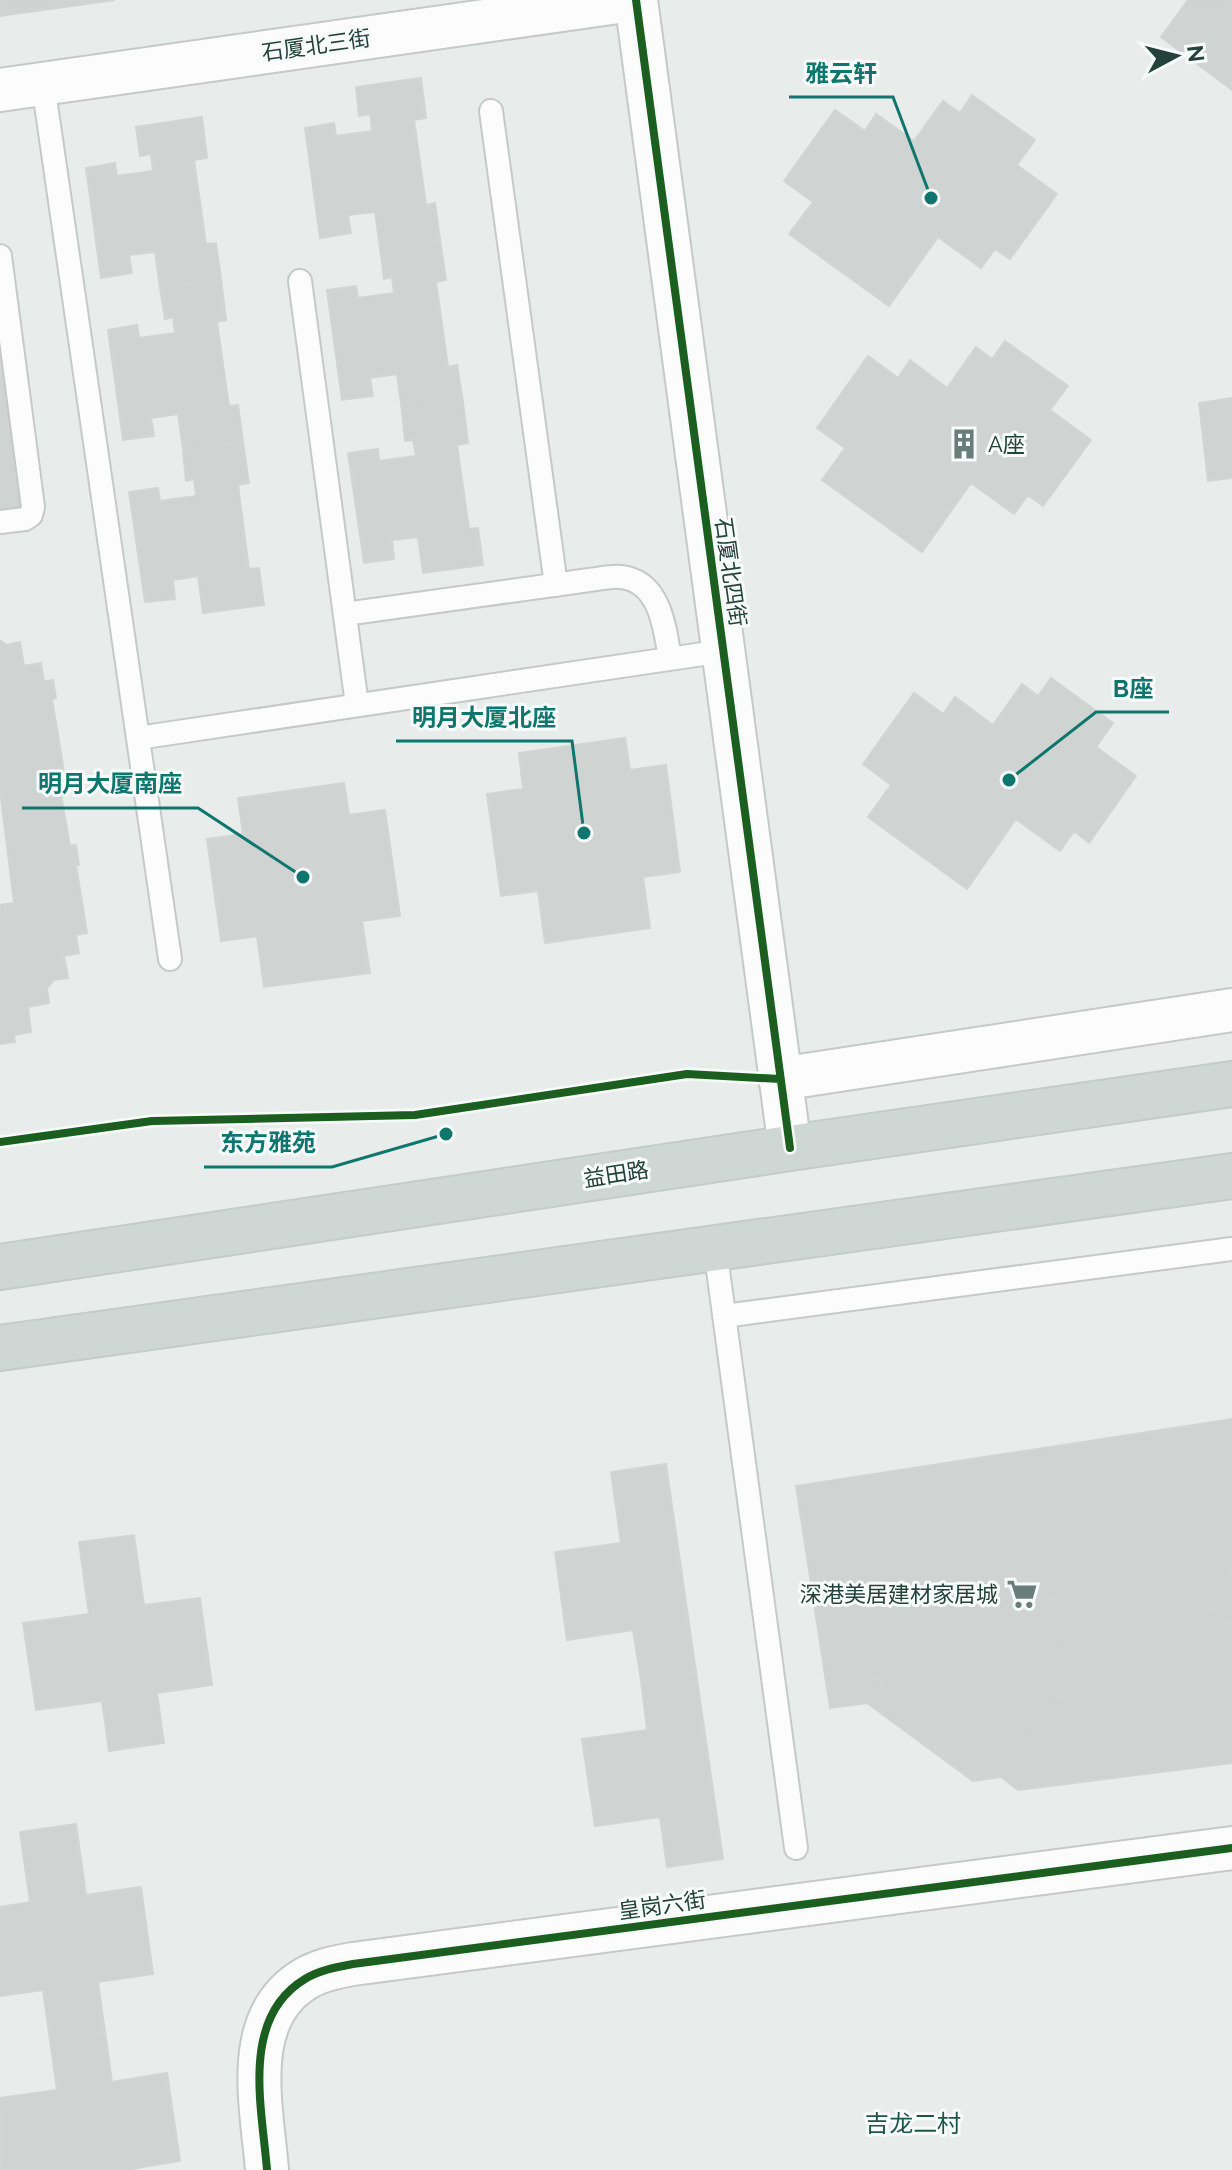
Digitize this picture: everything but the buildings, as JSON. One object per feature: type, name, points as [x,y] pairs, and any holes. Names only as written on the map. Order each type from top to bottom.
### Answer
[{"type":"main road","name":"益田路","points":[[0,1267],[1232,1084]]},
{"type":"main road","points":[[0,1348],[1232,1176]]},
{"type":"street","name":"石厦北三街","points":[[0,90],[634,0]]},
{"type":"street","name":"石厦北四街","points":[[634,0],[790,1148]]},
{"type":"street","points":[[780,1079],[1232,1010]]},
{"type":"street","name":"皇岗六街","points":[[267,2170],[260,2086],[263,2034],[273,2010],[287,1993],[324,1970],[1232,1848]]},
{"type":"lane","points":[[43,84],[170,959]]},
{"type":"lane","points":[[491,111],[556,585]]},
{"type":"lane","points":[[0,256],[33,501],[33,512],[25,519],[0,522]]},
{"type":"lane","points":[[300,281],[357,705]]},
{"type":"lane","points":[[345,614],[612,577],[632,579],[642,584],[653,596],[665,628],[670,659]]},
{"type":"lane","points":[[138,738],[723,651]]},
{"type":"lane","points":[[715,1248],[796,1848]]},
{"type":"lane","points":[[724,1316],[1232,1249]]},
{"type":"cycle path","points":[[636,0],[790,1148]]},
{"type":"cycle path","points":[[0,1142],[152,1121],[415,1115],[687,1074],[780,1079]]},
{"type":"cycle path","points":[[267,2170],[260,2092],[263,2040],[271,2016],[284,1996],[305,1979],[323,1971],[353,1964],[1232,1848]]},
{"type":"place","name":"雅云轩","points":[[931,198]]},
{"type":"place","name":"A座","points":[[964,444]]},
{"type":"place","name":"B座","points":[[1009,780]]},
{"type":"place","name":"明月大厦北座","points":[[584,833]]},
{"type":"place","name":"明月大厦南座","points":[[303,877]]},
{"type":"place","name":"东方雅苑","points":[[446,1134]]},
{"type":"place","name":"深港美居建材家居城","points":[[1022,1594]]},
{"type":"district","name":"吉龙二村","points":[[913,2123]]}]
